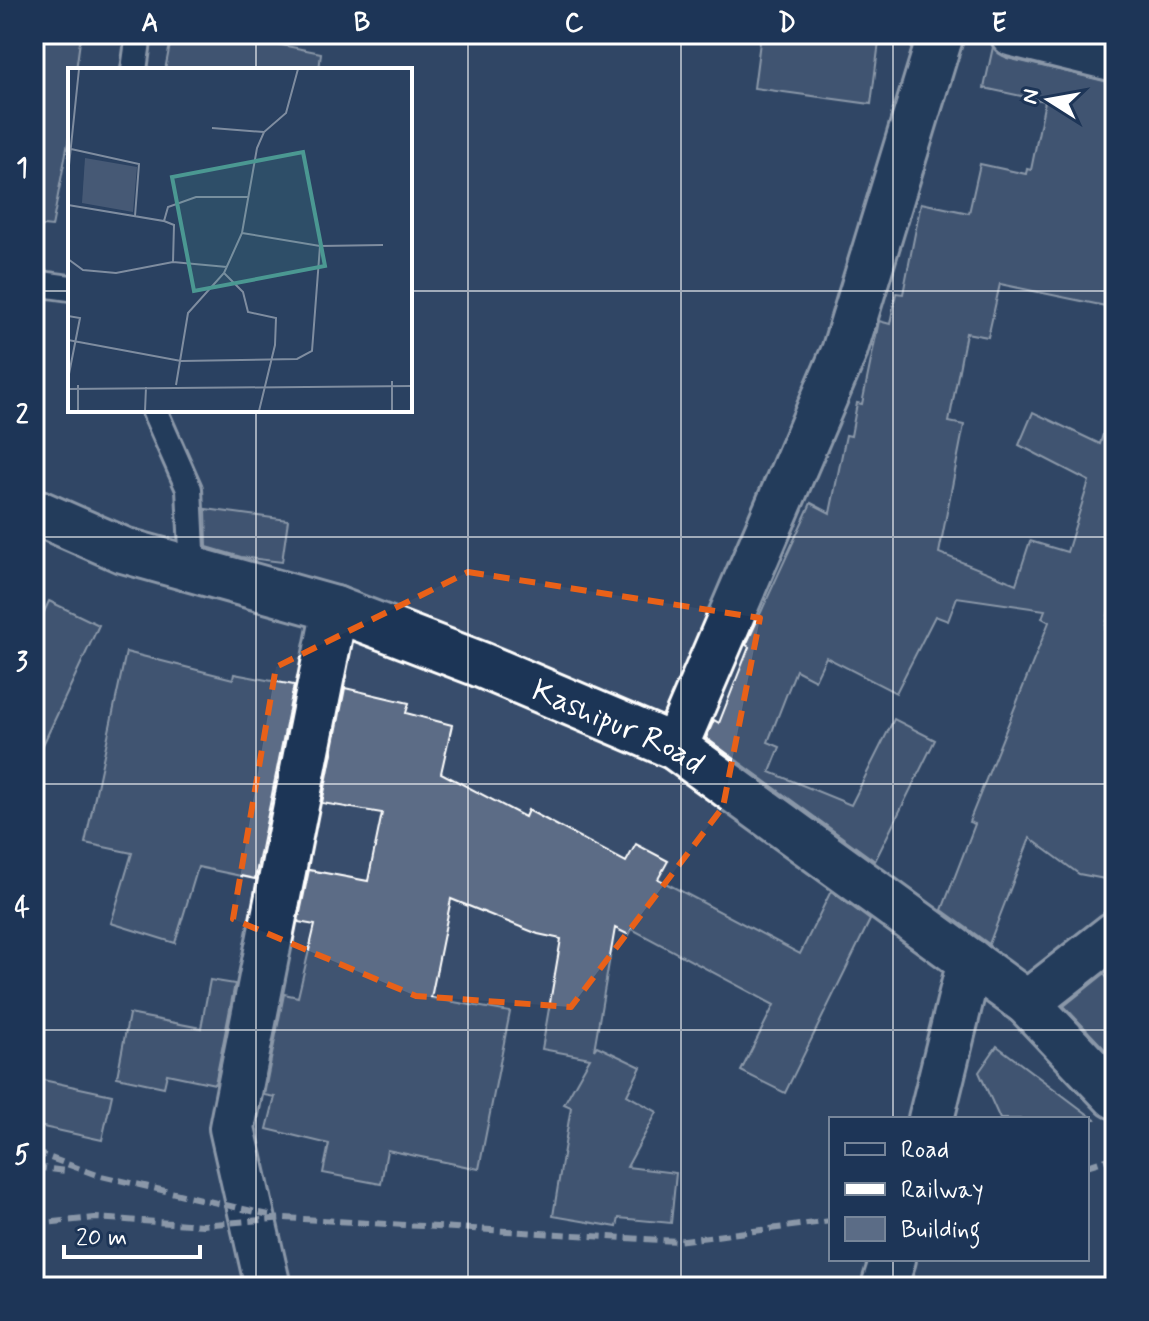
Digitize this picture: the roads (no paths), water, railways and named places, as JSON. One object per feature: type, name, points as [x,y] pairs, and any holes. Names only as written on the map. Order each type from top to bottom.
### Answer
[{"type":"street","points":[[675,747],[844,352],[941,34]]},
{"type":"street","points":[[1013,34],[1115,59]]},
{"type":"street","name":"Kashipur Road","points":[[34,511],[123,550],[335,609],[479,664],[675,747],[1027,1003],[1115,1096]]},
{"type":"street","points":[[268,1287],[232,1128],[335,609]]},
{"type":"street","points":[[1027,1003],[1115,934]]},
{"type":"street","points":[[931,1117],[970,961]]},
{"type":"street","points":[[884,1287],[892,1261]]},
{"type":"lane","points":[[134,68],[139,34]]},
{"type":"lane","points":[[34,283],[68,288]]},
{"type":"lane","points":[[155,412],[189,489],[193,570]]},
{"type":"railway","points":[[34,1152],[97,1175],[269,1215]]},
{"type":"railway","points":[[1089,1165],[1115,1157]]},
{"type":"railway","points":[[34,1167],[66,1171]]},
{"type":"railway","points":[[34,1224],[95,1218],[203,1225],[285,1218],[677,1241],[829,1221]]}]
